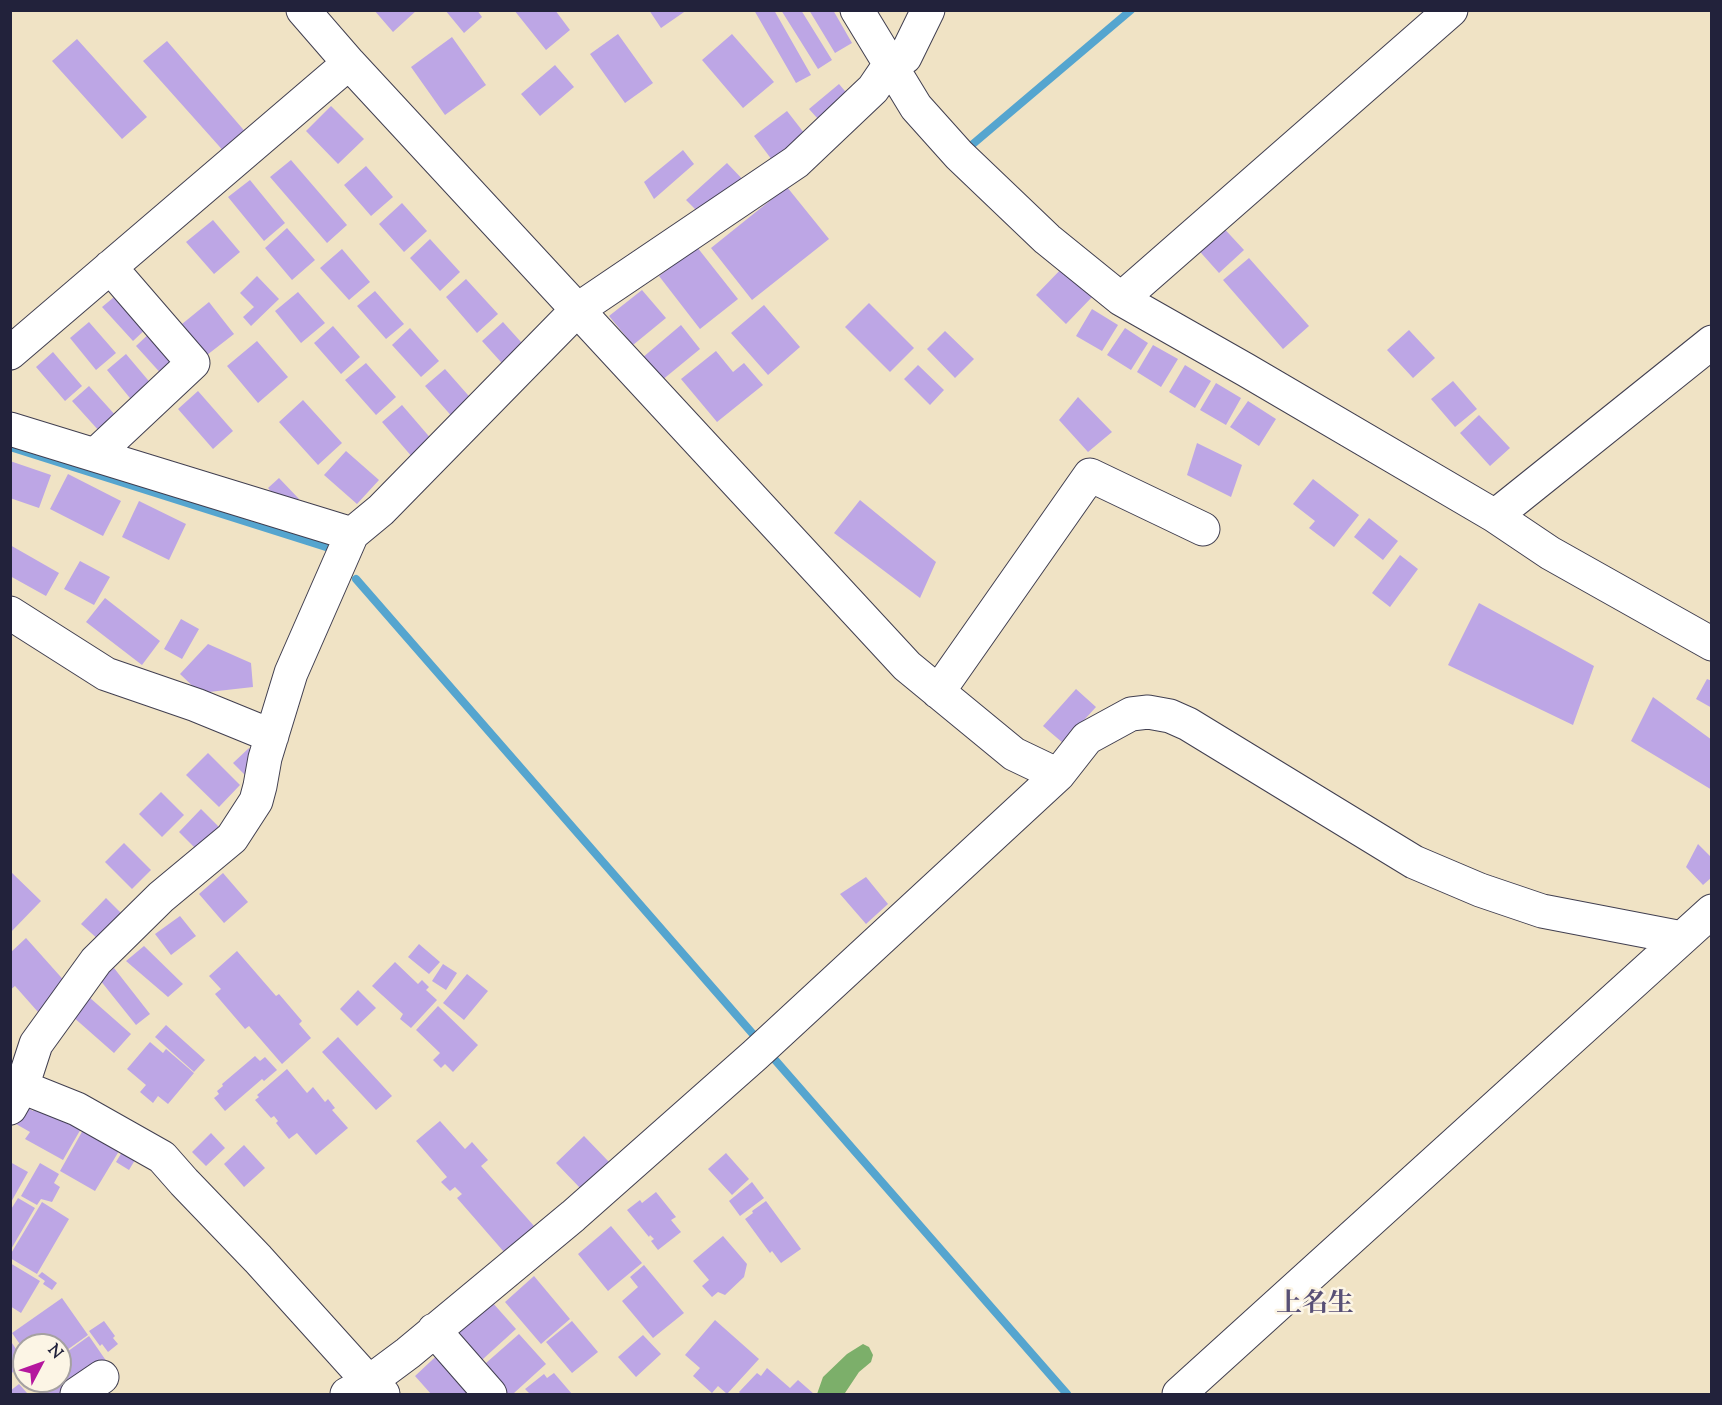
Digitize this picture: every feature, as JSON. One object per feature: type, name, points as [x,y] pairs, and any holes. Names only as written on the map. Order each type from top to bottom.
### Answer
[{"type":"street","points":[[303,10],[349,63],[907,666],[1014,754],[1058,775]]},
{"type":"street","points":[[857,10],[916,107],[959,156],[1047,239],[1121,299],[1495,516],[1550,553],[1712,644]]},
{"type":"street","points":[[928,10],[905,57],[890,64],[873,89],[796,162],[577,310],[381,510],[352,534],[291,673],[265,758],[256,801],[232,838],[154,904],[96,961],[36,1044],[14,1094],[77,1109],[162,1157],[258,1259],[366,1390],[434,1330],[573,1216],[762,1049],[1058,775],[1087,738],[1131,714],[1148,712],[1170,716],[1188,724],[1414,862],[1480,890],[1542,911],[1682,938]]},
{"type":"street","points":[[1121,299],[1432,17]]},
{"type":"street","points":[[10,353],[349,63]]},
{"type":"street","points":[[95,455],[194,363],[110,267]]},
{"type":"street","points":[[1495,516],[1712,342]]},
{"type":"street","points":[[10,429],[352,534]]},
{"type":"street","points":[[938,692],[1090,475],[1203,529]]},
{"type":"street","points":[[10,613],[106,674],[196,705],[272,736]]},
{"type":"street","points":[[1179,1395],[1712,911]]},
{"type":"street","points":[[434,1330],[490,1395]]},
{"type":"green space","points":[[863,1344],[869,1347],[873,1355],[871,1362],[859,1372],[845,1393],[817,1394],[823,1377],[847,1354]]},
{"type":"building","points":[[374,10],[417,10],[393,32]]},
{"type":"building","points":[[445,10],[477,10],[482,17],[464,33]]},
{"type":"building","points":[[514,10],[555,10],[570,30],[546,50]]},
{"type":"building","points":[[649,10],[687,10],[661,28]]},
{"type":"building","points":[[754,10],[774,10],[811,75],[796,83]]},
{"type":"building","points":[[781,10],[801,10],[832,60],[818,69]]},
{"type":"building","points":[[809,10],[833,10],[852,43],[835,53]]},
{"type":"building","points":[[618,34],[653,83],[625,103],[590,54]]},
{"type":"building","points":[[732,34],[774,82],[743,108],[702,60]]},
{"type":"building","points":[[452,37],[486,85],[445,115],[411,67]]},
{"type":"building","points":[[77,39],[147,117],[122,139],[52,61]]},
{"type":"building","points":[[167,41],[248,135],[227,155],[143,61]]},
{"type":"building","points":[[555,65],[574,87],[540,116],[521,94]]},
{"type":"building","points":[[839,84],[856,104],[827,129],[809,109]]},
{"type":"building","points":[[331,106],[364,139],[338,164],[306,131]]},
{"type":"building","points":[[787,111],[808,138],[775,164],[754,136]]},
{"type":"building","points":[[683,150],[694,164],[654,199],[644,182]]},
{"type":"building","points":[[291,160],[347,225],[327,243],[270,177]]},
{"type":"building","points":[[727,163],[747,184],[707,221],[686,200]]},
{"type":"building","points":[[366,166],[393,197],[371,216],[344,185]]},
{"type":"building","points":[[250,180],[285,223],[264,241],[228,197]]},
{"type":"building","points":[[787,187],[829,239],[752,300],[711,248]]},
{"type":"building","points":[[402,203],[427,231],[404,252],[379,224]]},
{"type":"building","points":[[213,220],[240,252],[214,274],[186,242]]},
{"type":"building","points":[[1219,223],[1244,250],[1219,273],[1194,245]]},
{"type":"building","points":[[287,228],[315,260],[292,280],[265,248]]},
{"type":"building","points":[[430,239],[460,272],[440,291],[410,258]]},
{"type":"building","points":[[697,247],[738,299],[700,329],[659,276]]},
{"type":"building","points":[[342,249],[370,282],[349,300],[320,268]]},
{"type":"building","points":[[1249,258],[1309,326],[1283,349],[1223,280]]},
{"type":"building","points":[[1065,265],[1094,295],[1066,324],[1036,295]]},
{"type":"building","points":[[257,276],[279,299],[251,326],[243,317],[254,307],[240,293]]},
{"type":"building","points":[[466,279],[498,314],[477,333],[446,297]]},
{"type":"building","points":[[642,290],[666,318],[633,345],[609,316]]},
{"type":"building","points":[[375,291],[404,324],[386,339],[357,306]]},
{"type":"building","points":[[298,292],[325,323],[301,343],[275,311]]},
{"type":"building","points":[[119,293],[149,326],[133,341],[102,307]]},
{"type":"building","points":[[209,302],[234,334],[207,355],[182,324]]},
{"type":"building","points":[[869,303],[914,348],[890,372],[845,327]]},
{"type":"building","points":[[764,305],[800,347],[768,375],[731,333]]},
{"type":"building","points":[[1092,309],[1118,325],[1102,351],[1076,336]]},
{"type":"building","points":[[89,322],[116,353],[96,370],[70,338]]},
{"type":"building","points":[[503,322],[530,352],[509,371],[482,341]]},
{"type":"building","points":[[681,325],[700,349],[661,381],[642,358]]},
{"type":"building","points":[[333,326],[360,357],[341,374],[314,343]]},
{"type":"building","points":[[410,328],[439,361],[421,377],[392,345]]},
{"type":"building","points":[[1125,328],[1148,343],[1131,370],[1107,355]]},
{"type":"building","points":[[153,330],[183,363],[165,378],[136,346]]},
{"type":"building","points":[[1409,330],[1435,358],[1413,378],[1387,350]]},
{"type":"building","points":[[945,331],[974,359],[955,378],[927,349]]},
{"type":"building","points":[[257,341],[288,377],[258,403],[227,366]]},
{"type":"building","points":[[1153,345],[1178,359],[1161,387],[1137,372]]},
{"type":"building","points":[[716,351],[733,372],[744,363],[763,385],[717,422],[681,379]]},
{"type":"building","points":[[53,352],[82,386],[65,401],[36,367]]},
{"type":"building","points":[[126,354],[153,386],[134,403],[107,370]]},
{"type":"building","points":[[366,363],[396,397],[376,415],[345,380]]},
{"type":"building","points":[[918,365],[944,390],[930,405],[904,379]]},
{"type":"building","points":[[1185,365],[1211,381],[1195,408],[1169,392]]},
{"type":"building","points":[[445,369],[475,403],[455,420],[425,386]]},
{"type":"building","points":[[1453,381],[1477,409],[1455,427],[1431,399]]},
{"type":"building","points":[[1216,383],[1241,398],[1226,425],[1200,410]]},
{"type":"building","points":[[89,386],[117,417],[100,432],[72,401]]},
{"type":"building","points":[[198,391],[233,431],[213,449],[178,409]]},
{"type":"building","points":[[1078,397],[1112,432],[1088,452],[1059,420]]},
{"type":"building","points":[[303,400],[342,443],[318,465],[279,422]]},
{"type":"building","points":[[1248,401],[1276,419],[1259,446],[1230,427]]},
{"type":"building","points":[[402,405],[433,441],[413,458],[382,422]]},
{"type":"building","points":[[1479,415],[1510,448],[1490,466],[1460,433]]},
{"type":"building","points":[[1197,443],[1242,465],[1231,497],[1187,475]]},
{"type":"building","points":[[346,451],[379,480],[357,504],[324,475]]},
{"type":"building","points":[[10,461],[51,475],[39,508],[10,498]]},
{"type":"building","points":[[68,474],[121,501],[103,536],[50,509]]},
{"type":"building","points":[[279,478],[299,499],[287,510],[268,488]]},
{"type":"building","points":[[1313,479],[1359,515],[1334,547],[1309,528],[1315,521],[1293,504]]},
{"type":"building","points":[[860,500],[936,562],[920,598],[834,533]]},
{"type":"building","points":[[139,501],[186,524],[169,560],[122,537]]},
{"type":"building","points":[[1369,518],[1398,541],[1383,560],[1354,537]]},
{"type":"building","points":[[10,545],[59,573],[46,596],[10,576]]},
{"type":"building","points":[[1400,555],[1418,569],[1390,607],[1372,593]]},
{"type":"building","points":[[80,561],[110,577],[94,605],[64,589]]},
{"type":"building","points":[[105,598],[160,641],[142,665],[86,622]]},
{"type":"building","points":[[1479,603],[1594,666],[1573,725],[1448,665]]},
{"type":"building","points":[[181,619],[199,629],[182,659],[164,649]]},
{"type":"building","points":[[208,644],[251,663],[253,687],[200,693],[180,674]]},
{"type":"building","points":[[1707,679],[1712,681],[1712,708],[1696,699]]},
{"type":"building","points":[[1076,689],[1096,707],[1063,743],[1043,726]]},
{"type":"building","points":[[1653,697],[1712,740],[1712,790],[1631,741]]},
{"type":"building","points":[[249,748],[263,762],[247,777],[233,763]]},
{"type":"building","points":[[208,753],[240,785],[219,807],[186,775]]},
{"type":"building","points":[[161,792],[184,815],[162,837],[139,814]]},
{"type":"building","points":[[201,809],[224,832],[202,855],[179,832]]},
{"type":"building","points":[[124,843],[151,870],[132,889],[105,862]]},
{"type":"building","points":[[1698,844],[1712,858],[1712,877],[1703,885],[1686,867]]},
{"type":"building","points":[[10,871],[41,901],[10,933]]},
{"type":"building","points":[[223,873],[248,902],[224,923],[199,894]]},
{"type":"building","points":[[866,877],[888,904],[866,924],[840,894]]},
{"type":"building","points":[[106,898],[123,915],[99,940],[81,924]]},
{"type":"building","points":[[180,916],[196,936],[171,955],[155,934]]},
{"type":"building","points":[[26,938],[68,985],[38,1012],[15,986],[10,990],[10,953]]},
{"type":"building","points":[[419,944],[440,962],[429,974],[408,957]]},
{"type":"building","points":[[144,946],[183,984],[168,997],[126,961]]},
{"type":"building","points":[[237,951],[276,996],[279,994],[302,1021],[299,1024],[311,1038],[282,1064],[249,1026],[245,1029],[215,994],[221,989],[209,976]]},
{"type":"building","points":[[395,962],[418,984],[422,980],[429,987],[426,990],[437,1000],[411,1028],[400,1019],[403,1014],[372,986]]},
{"type":"building","points":[[443,964],[457,973],[446,990],[432,981]]},
{"type":"building","points":[[114,968],[150,1014],[136,1025],[100,980]]},
{"type":"building","points":[[467,974],[488,991],[464,1020],[443,1003]]},
{"type":"building","points":[[358,990],[376,1008],[357,1026],[340,1009]]},
{"type":"building","points":[[89,997],[131,1034],[114,1053],[72,1016]]},
{"type":"building","points":[[438,1006],[478,1045],[453,1072],[445,1064],[441,1068],[433,1060],[440,1053],[416,1030]]},
{"type":"building","points":[[166,1025],[205,1060],[194,1072],[155,1037]]},
{"type":"building","points":[[338,1037],[392,1096],[376,1110],[322,1052]]},
{"type":"building","points":[[150,1042],[163,1053],[166,1049],[194,1073],[168,1104],[158,1096],[153,1103],[140,1092],[146,1085],[127,1069]]},
{"type":"building","points":[[255,1056],[260,1061],[265,1057],[277,1070],[264,1081],[262,1079],[225,1111],[214,1098],[219,1094],[217,1091]]},
{"type":"building","points":[[287,1069],[307,1093],[313,1087],[325,1102],[328,1099],[335,1108],[332,1110],[348,1128],[316,1155],[297,1133],[289,1139],[276,1123],[278,1121],[274,1116],[271,1118],[255,1100],[259,1097],[257,1095]]},
{"type":"building","points":[[37,1103],[82,1127],[63,1160],[25,1139],[30,1132],[16,1124],[25,1106],[33,1111]]},
{"type":"building","points":[[440,1121],[465,1149],[472,1142],[488,1160],[481,1166],[534,1226],[504,1252],[457,1198],[462,1194],[455,1187],[450,1191],[441,1182],[447,1177],[416,1141]]},
{"type":"building","points":[[83,1130],[119,1151],[95,1191],[60,1171]]},
{"type":"building","points":[[211,1133],[225,1148],[206,1166],[192,1152]]},
{"type":"building","points":[[584,1136],[610,1163],[582,1190],[556,1163]]},
{"type":"building","points":[[244,1145],[265,1168],[244,1187],[224,1164]]},
{"type":"building","points":[[125,1147],[138,1155],[129,1170],[116,1162]]},
{"type":"building","points":[[726,1153],[749,1179],[732,1195],[708,1169]]},
{"type":"building","points":[[10,1162],[28,1172],[10,1204]]},
{"type":"building","points":[[40,1163],[59,1174],[54,1183],[60,1187],[52,1202],[41,1199],[37,1205],[21,1196]]},
{"type":"building","points":[[752,1182],[764,1198],[740,1216],[729,1201]]},
{"type":"building","points":[[656,1192],[676,1217],[671,1220],[681,1232],[658,1250],[651,1241],[654,1239],[650,1235],[649,1237],[627,1210],[640,1200],[642,1203]]},
{"type":"building","points":[[18,1198],[35,1208],[10,1251],[10,1211]]},
{"type":"building","points":[[766,1201],[801,1249],[781,1263],[772,1251],[770,1253],[745,1219]]},
{"type":"building","points":[[42,1202],[69,1219],[37,1274],[10,1258],[10,1255]]},
{"type":"building","points":[[611,1226],[642,1263],[608,1291],[578,1254]]},
{"type":"building","points":[[723,1236],[747,1264],[744,1277],[725,1295],[718,1292],[712,1297],[702,1286],[709,1280],[693,1261]]},
{"type":"building","points":[[10,1263],[40,1281],[21,1313],[10,1306]]},
{"type":"building","points":[[644,1265],[684,1313],[653,1338],[622,1301],[638,1287],[630,1277]]},
{"type":"building","points":[[42,1272],[57,1283],[52,1290],[43,1284],[45,1281],[38,1276]]},
{"type":"building","points":[[534,1276],[570,1319],[541,1344],[505,1302]]},
{"type":"building","points":[[62,1298],[88,1335],[72,1346],[72,1333],[12,1333]]},
{"type":"building","points":[[492,1302],[516,1329],[483,1359],[474,1360],[458,1341],[460,1332]]},
{"type":"building","points":[[715,1320],[759,1359],[727,1394],[718,1386],[712,1393],[693,1376],[700,1368],[685,1355]]},
{"type":"building","points":[[104,1321],[118,1344],[108,1352],[102,1344],[100,1346],[89,1331]]},
{"type":"building","points":[[572,1321],[598,1352],[572,1373],[546,1342]]},
{"type":"building","points":[[519,1334],[546,1364],[514,1393],[501,1394],[482,1373],[486,1363]]},
{"type":"building","points":[[643,1335],[661,1354],[636,1377],[618,1357]]},
{"type":"building","points":[[89,1336],[107,1362],[72,1386],[72,1348]]},
{"type":"building","points":[[10,1340],[12,1343],[12,1373],[10,1374]]},
{"type":"building","points":[[446,1347],[481,1394],[431,1394],[415,1376]]},
{"type":"building","points":[[767,1368],[790,1388],[798,1380],[814,1394],[741,1394],[739,1392],[757,1373],[761,1376]]},
{"type":"building","points":[[554,1373],[572,1394],[530,1394],[525,1389],[544,1374],[547,1378]]},
{"type":"waterway","points":[[967,149],[1131,10]]},
{"type":"waterway","points":[[10,447],[329,548]]},
{"type":"waterway","points":[[356,579],[759,1041]]},
{"type":"waterway","points":[[769,1053],[1067,1394]]},
{"type":"district","name":"上名生","points":[[1315,1307]]}]
